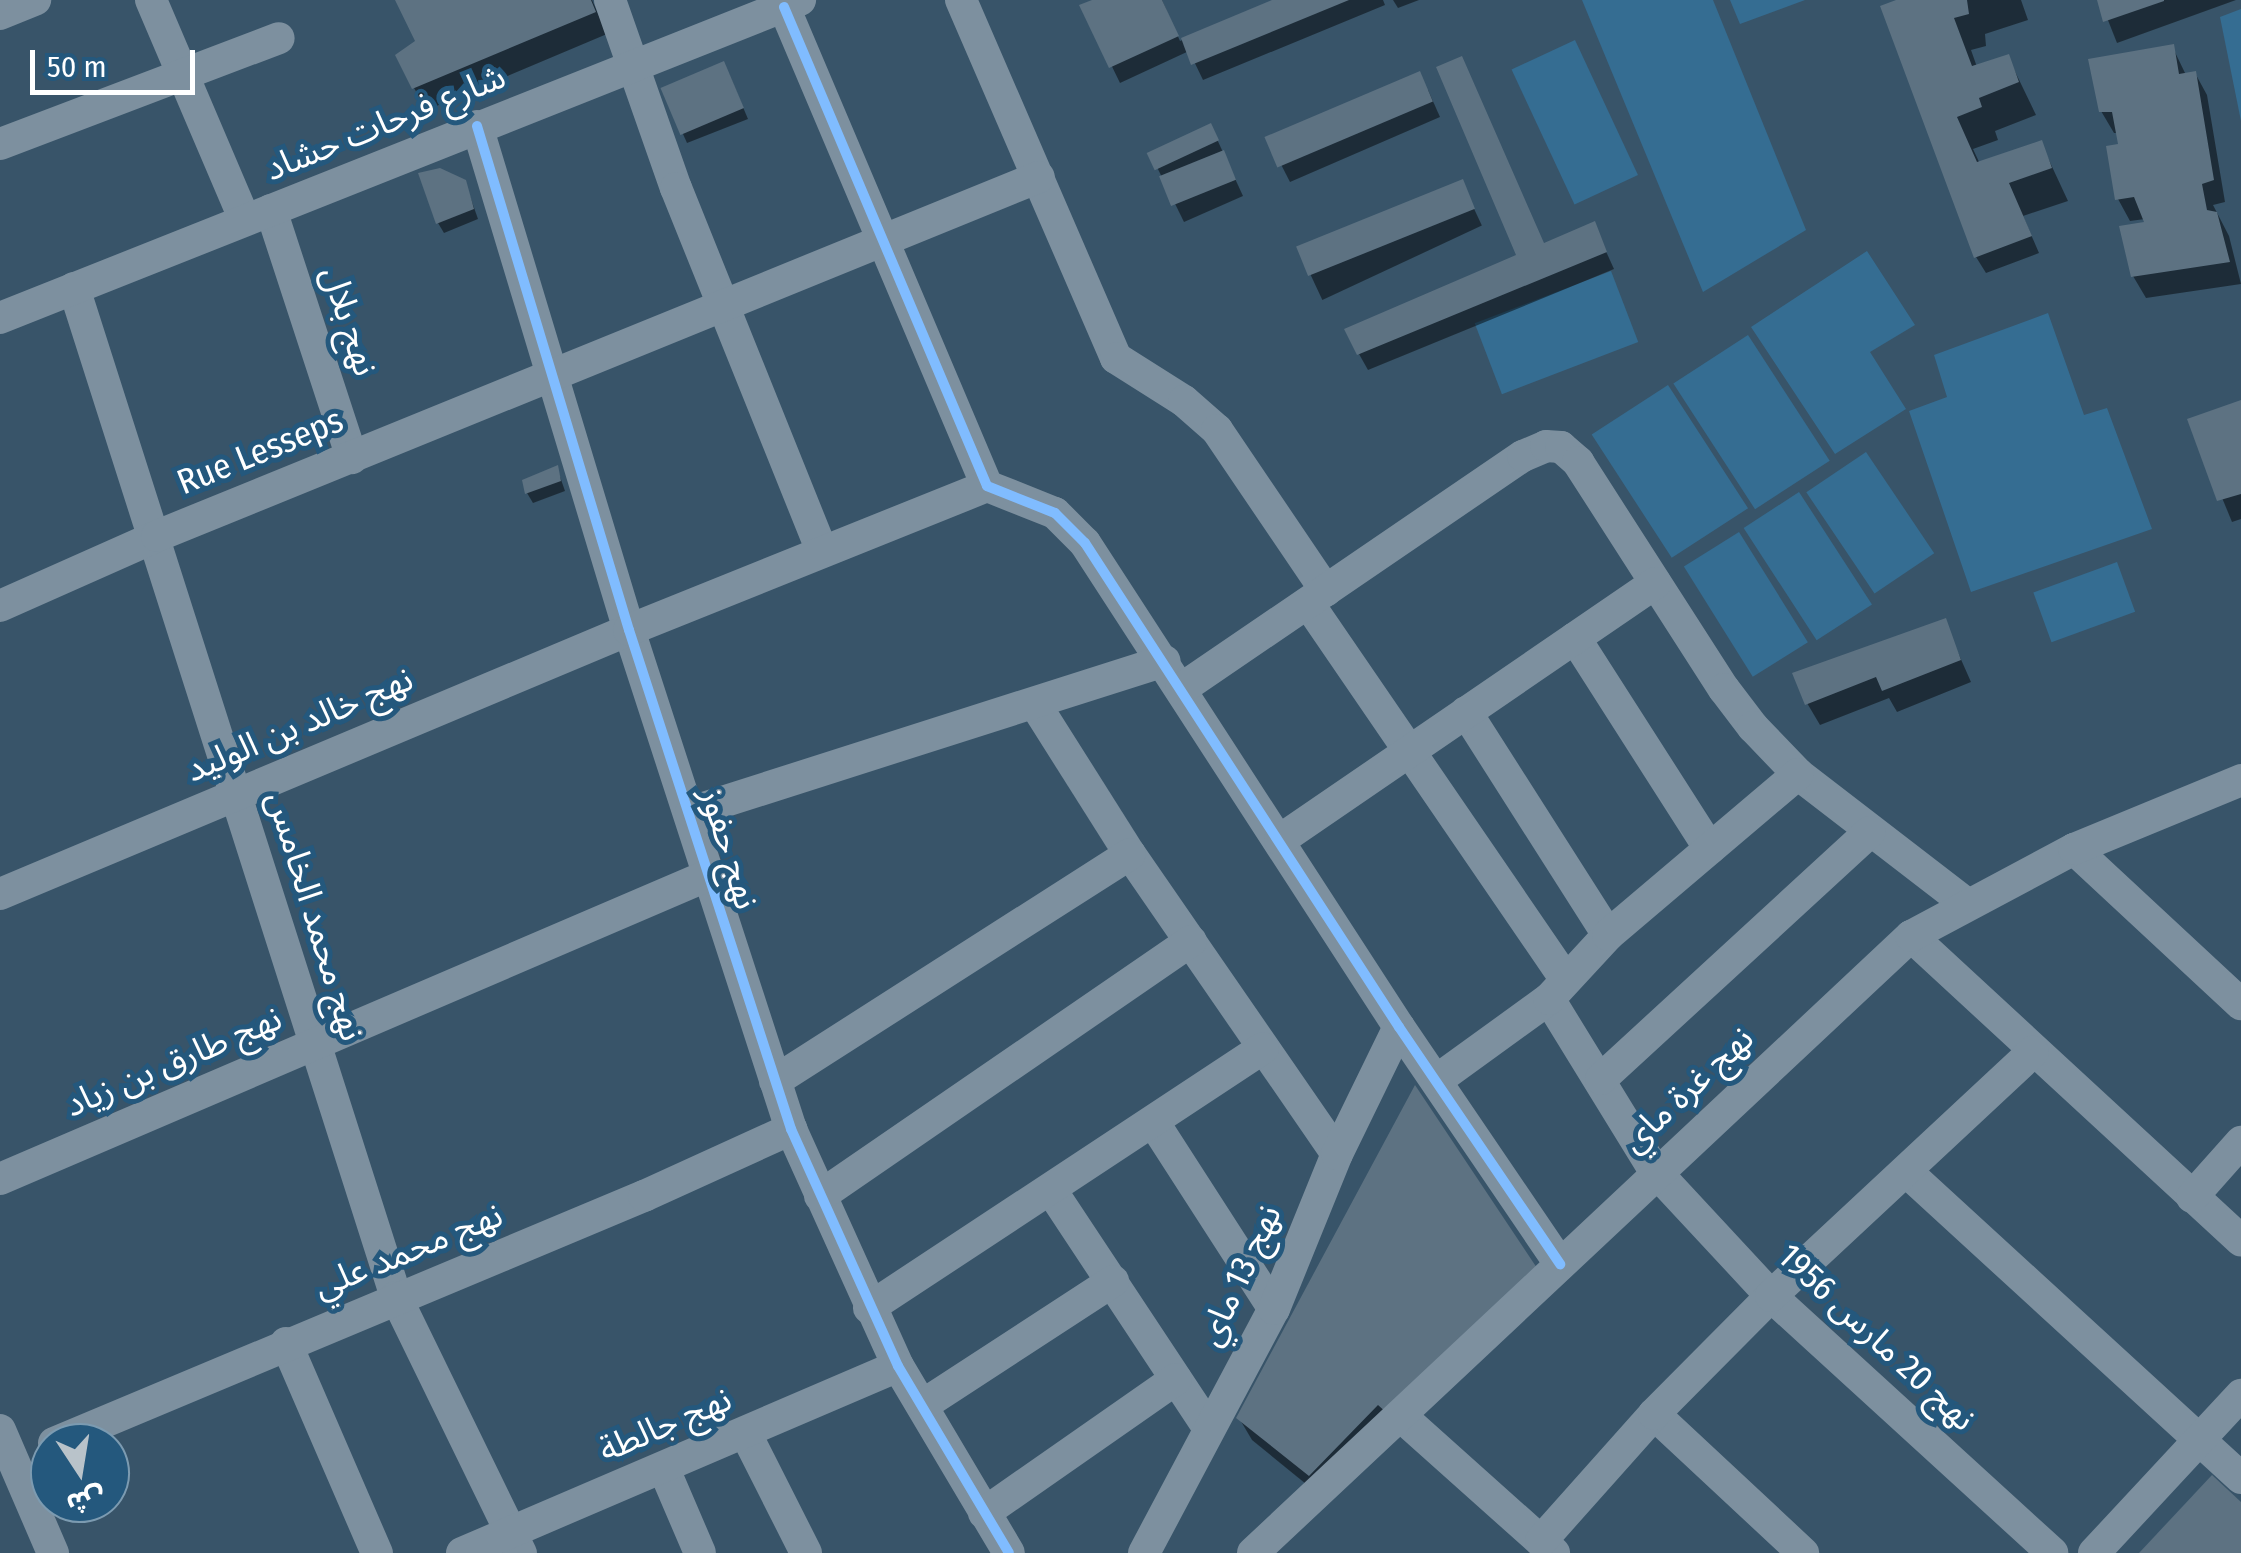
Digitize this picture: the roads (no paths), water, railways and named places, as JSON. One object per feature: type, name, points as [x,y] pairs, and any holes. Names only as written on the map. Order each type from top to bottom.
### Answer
[{"type":"street","points":[[0,14],[35,0]]},
{"type":"street","name":"نهج بلال","points":[[151,0],[183,74],[258,215],[352,458]]},
{"type":"street","points":[[610,0],[723,306],[822,552]]},
{"type":"street","name":"نهج 20 مارس 1956","points":[[961,0],[1116,358],[1184,402],[1217,430],[1557,988],[1600,1079],[1655,1172],[1770,1296],[2052,1553]]},
{"type":"street","points":[[792,3],[880,241],[988,486],[1032,500],[1069,525],[1173,675],[1398,1027],[1560,1264]]},
{"type":"street","name":"شارع فرحات حشاد","points":[[2,312],[74,288],[792,3]]},
{"type":"street","points":[[0,144],[279,38]]},
{"type":"street","name":"نهج حفوز","points":[[477,126],[629,630],[792,1129],[898,1366],[1009,1553]]},
{"type":"street","name":"Rue Lesseps","points":[[0,606],[157,536],[1039,177]]},
{"type":"street","name":"نهج محمد الخامس","points":[[74,288],[157,536],[396,1297],[515,1543]]},
{"type":"street","points":[[691,812],[1035,704],[1173,675],[1317,597],[1523,456],[1546,446],[1561,447],[1578,462],[1724,689],[1798,774],[1967,904]]},
{"type":"street","name":"نهج خالد بن الوليد","points":[[0,894],[629,630],[988,486]]},
{"type":"street","points":[[1280,840],[1409,748],[1656,583]]},
{"type":"street","points":[[1574,638],[1710,849]]},
{"type":"street","points":[[1035,704],[1130,854],[1336,1154]]},
{"type":"street","points":[[1466,712],[1608,935]]},
{"type":"street","points":[[1437,1080],[1557,988],[1608,935],[1798,774]]},
{"type":"street","name":"نهج غرة ماي","points":[[1256,1552],[1655,1172],[1911,936],[2074,848],[2241,780]]},
{"type":"street","points":[[1600,1079],[1870,832]]},
{"type":"street","points":[[2074,848],[2241,1004]]},
{"type":"street","points":[[775,1082],[1130,854]]},
{"type":"street","name":"نهج طارق بن زياد","points":[[0,1179],[709,874]]},
{"type":"street","points":[[1911,936],[2241,1242]]},
{"type":"street","points":[[820,1196],[1191,941]]},
{"type":"street","name":"نهج 13 ماي","points":[[1144,1553],[1274,1309],[1336,1154],[1398,1027]]},
{"type":"street","points":[[869,1308],[1263,1048]]},
{"type":"street","points":[[1402,1417],[1548,1547],[1654,1414],[1770,1296],[2033,1052]]},
{"type":"street","points":[[1154,1123],[1274,1309]]},
{"type":"street","name":"نهج محمد علي","points":[[101,1423],[644,1196],[792,1129]]},
{"type":"street","points":[[2192,1196],[2241,1142]]},
{"type":"street","points":[[1906,1172],[2241,1478]]},
{"type":"street","points":[[1051,1190],[1208,1427]]},
{"type":"street","points":[[923,1405],[1113,1281]]},
{"type":"street","points":[[286,1343],[377,1553]]},
{"type":"street","name":"نهج جالطة","points":[[462,1553],[515,1543],[664,1469],[898,1366]]},
{"type":"street","points":[[984,1513],[1176,1379]]},
{"type":"street","points":[[2094,1553],[2241,1395]]},
{"type":"street","points":[[1654,1414],[1804,1553]]},
{"type":"street","points":[[0,1430],[5,1464],[54,1553]]},
{"type":"street","points":[[746,1434],[806,1553]]},
{"type":"street","name":"نهج محمد علي","points":[[5,1464],[30,1453]]},
{"type":"street","points":[[664,1469],[700,1553]]}]
